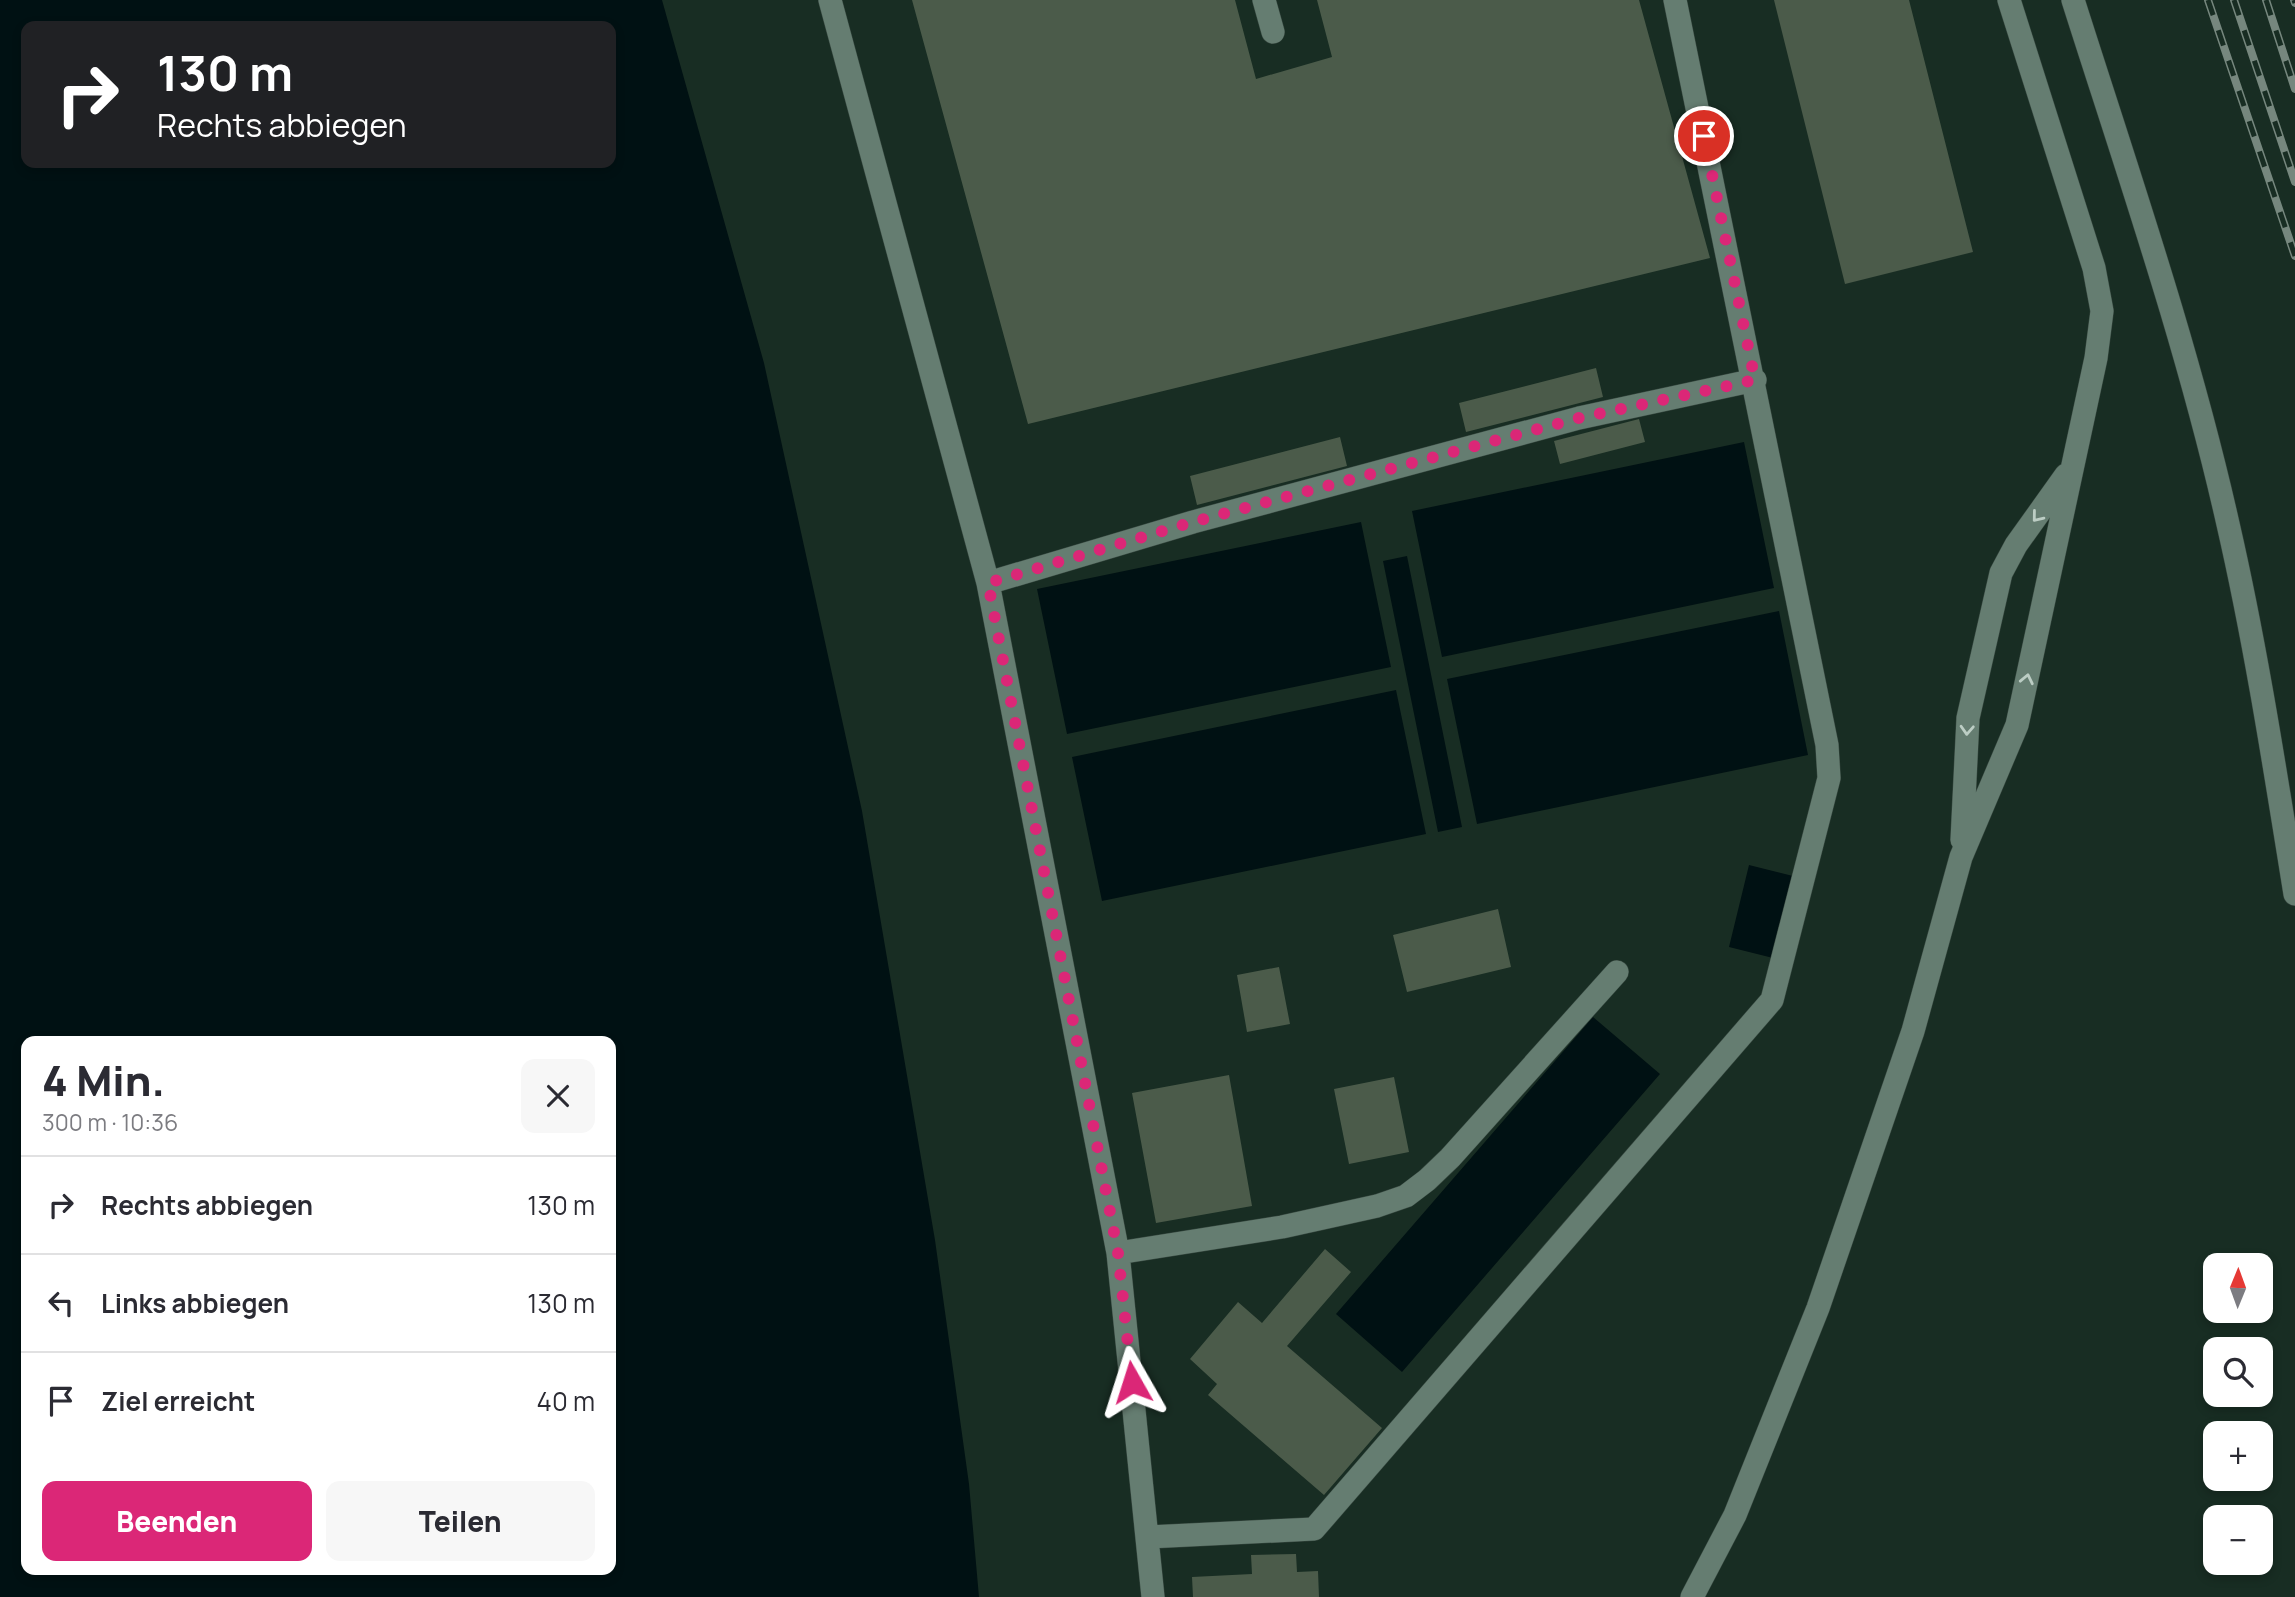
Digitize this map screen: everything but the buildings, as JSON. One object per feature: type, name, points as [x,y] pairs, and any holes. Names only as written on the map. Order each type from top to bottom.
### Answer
[{"type":"lane","points":[[830,0],[988,583],[1118,1253],[1153,1597]]},
{"type":"lane","points":[[1264,0],[1273,32]]},
{"type":"lane","points":[[1148,1537],[1314,1529],[1772,1000],[1829,778],[1827,745],[1755,380],[1675,0]]},
{"type":"lane","points":[[1692,1597],[1735,1515],[1818,1308],[1913,1031],[1961,858],[2017,725],[2101,330],[2100,293],[2009,0]]},
{"type":"lane","points":[[2073,0],[2190,374],[2228,521],[2258,660],[2295,894]]},
{"type":"lane","points":[[988,583],[1193,522],[1553,425],[1755,380]]},
{"type":"lane","points":[[1961,858],[1968,718],[2001,573],[2017,544],[2060,485],[2074,460]]},
{"type":"lane","points":[[1118,1253],[1282,1227],[1377,1206],[1406,1196],[1450,1158],[1617,972]]},
{"type":"shaded area","points":[[0,0],[662,0],[764,363],[862,811],[935,1240],[969,1484],[979,1597],[0,1597]]},
{"type":"shaded area","points":[[1744,442],[1774,588],[1442,657],[1412,511]]},
{"type":"shaded area","points":[[1361,522],[1391,667],[1067,734],[1037,589]]},
{"type":"shaded area","points":[[1407,556],[1462,827],[1438,832],[1383,561]]},
{"type":"shaded area","points":[[1779,611],[1808,755],[1477,824],[1447,679]]},
{"type":"shaded area","points":[[1396,690],[1426,834],[1102,901],[1072,757]]},
{"type":"shaded area","points":[[1749,865],[1793,876],[1773,958],[1729,947]]},
{"type":"shaded area","points":[[1593,1017],[1660,1074],[1402,1372],[1336,1314]]},
{"type":"railway","points":[[2208,0],[2295,256]]},
{"type":"railway","points":[[2234,0],[2295,182]]},
{"type":"railway","points":[[2266,0],[2295,89]]},
{"type":"route","points":[[1132,1382],[1118,1253],[988,583],[1193,522],[1579,418],[1755,380],[1704,136]]}]
